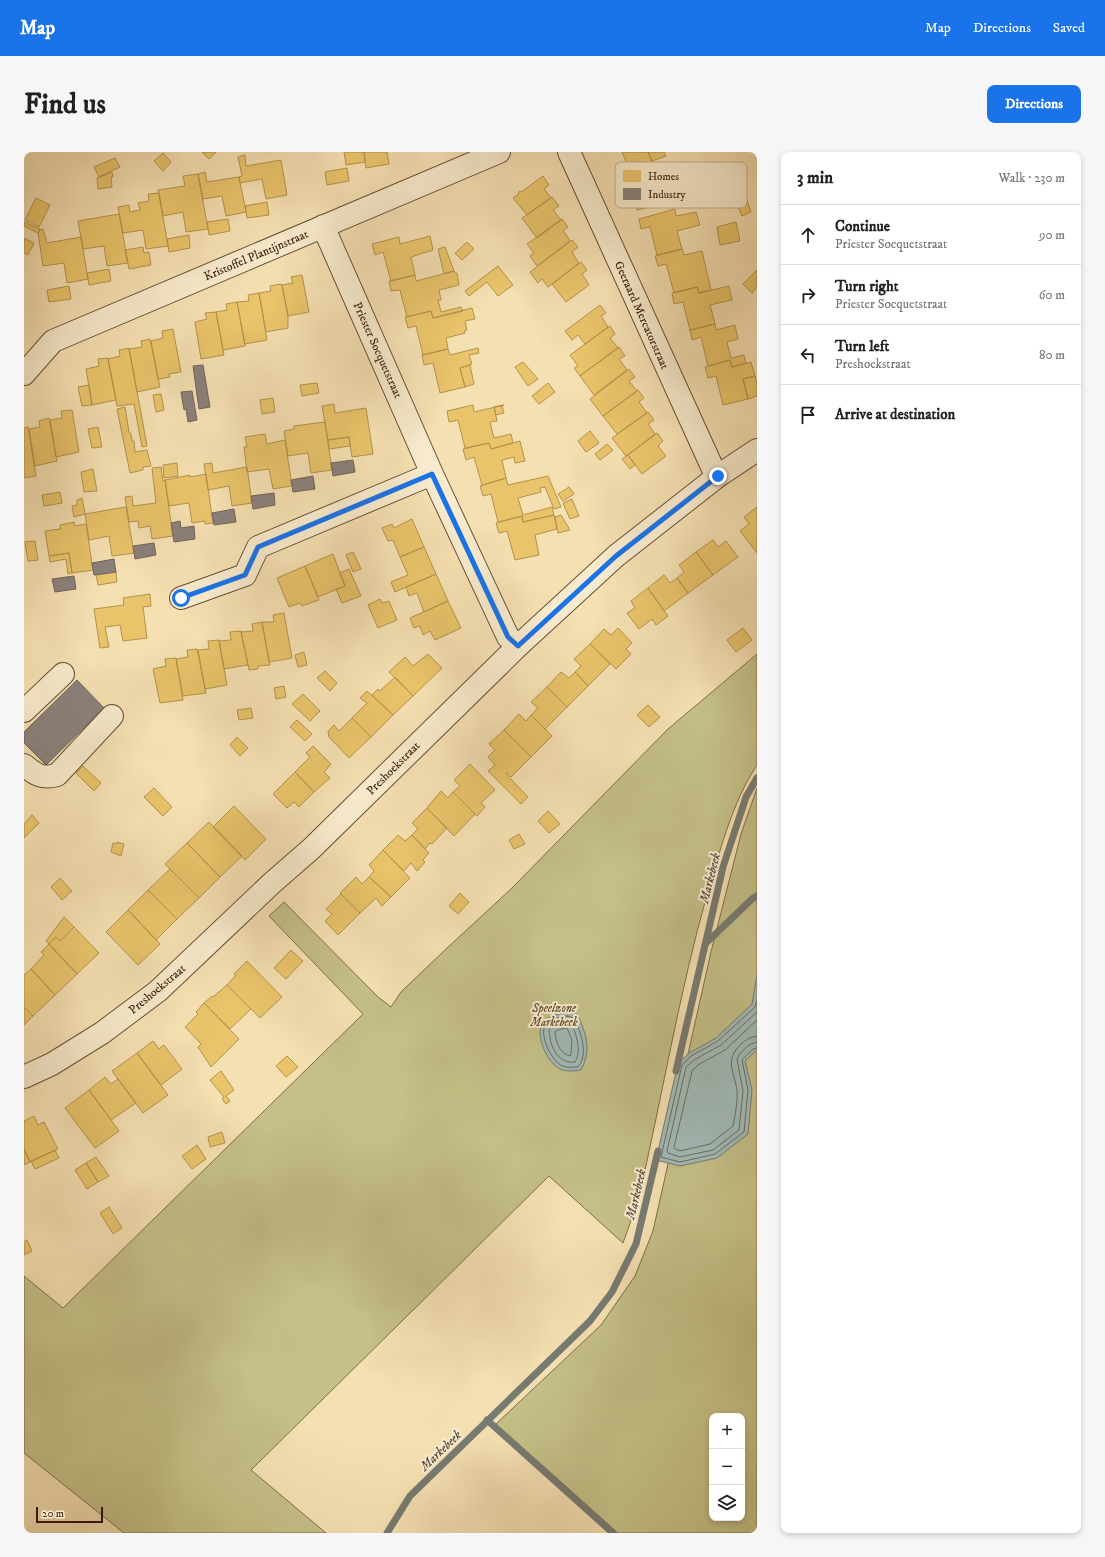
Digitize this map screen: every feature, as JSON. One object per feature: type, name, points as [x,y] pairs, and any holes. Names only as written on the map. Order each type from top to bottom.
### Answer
[{"type":"street","name":"Kristoffel Plantijnstraat","points":[[24,374],[53,342],[499,152]]},
{"type":"street","name":"Geeraard Mercatorstraat","points":[[569,152],[713,469],[718,476]]},
{"type":"street","name":"Priester Socquetstraat","points":[[323,226],[432,474],[508,637],[518,646]]},
{"type":"street","name":"Preshoekstraat","points":[[24,1077],[52,1064],[102,1033],[158,991],[272,883],[311,849],[518,646],[616,556],[718,476],[757,450]]},
{"type":"street","points":[[181,598],[245,575],[258,547],[432,474]]},
{"type":"street","points":[[24,711],[63,674]]},
{"type":"street","points":[[24,765],[34,774],[40,776],[47,778],[57,775],[112,716]]},
{"type":"green space","name":"Speelzone Markebeek","points":[[757,654],[757,765],[734,810],[708,891],[679,1007],[638,1201],[623,1243],[549,1176],[251,1470],[326,1533],[124,1533],[24,1453],[24,1276],[63,1308],[363,1014],[269,916],[284,902],[378,997],[391,1007],[401,992],[511,889],[668,729]]},
{"type":"green space","points":[[757,788],[757,1533],[618,1533],[496,1424],[601,1325],[635,1276],[653,1231],[668,1164],[677,1103],[711,952],[741,834]]},
{"type":"water","points":[[757,975],[757,1050],[745,1061],[752,1090],[748,1134],[717,1158],[680,1166],[656,1160],[678,1063],[689,1053],[716,1038],[752,1004]]},
{"type":"water","points":[[567,1012],[577,1014],[585,1035],[587,1049],[581,1070],[565,1071],[555,1066],[546,1054],[541,1039],[541,1026],[544,1021],[551,1016]]},
{"type":"building: Homes","points":[[202,152],[216,152],[209,159]]},
{"type":"building: Homes","points":[[344,152],[364,152],[365,162],[346,165]]},
{"type":"building: Homes","points":[[364,152],[387,152],[389,164],[366,168]]},
{"type":"building: Homes","points":[[622,152],[648,152],[652,162],[626,162]]},
{"type":"building: Homes","points":[[648,152],[664,152],[666,156],[652,161]]},
{"type":"building: Homes","points":[[163,153],[171,162],[163,171],[154,161]]},
{"type":"building: Homes","points":[[245,155],[246,166],[281,160],[287,195],[266,199],[262,179],[240,183],[239,177],[242,176],[238,157]]},
{"type":"building: Homes","points":[[115,158],[120,167],[99,177],[94,167]]},
{"type":"building: Homes","points":[[347,168],[349,181],[327,185],[325,172]]},
{"type":"building: Homes","points":[[112,172],[112,187],[98,189],[97,178]]},
{"type":"building: Homes","points":[[205,172],[207,182],[239,177],[246,212],[226,216],[222,196],[203,199],[198,174]]},
{"type":"building: Homes","points":[[198,174],[208,229],[186,232],[183,212],[163,216],[158,190],[185,186],[183,176]]},
{"type":"building: Homes","points":[[543,176],[549,185],[544,189],[551,198],[527,215],[513,198],[519,194],[518,193],[520,191],[521,192]]},
{"type":"building: Homes","points":[[159,193],[168,246],[146,249],[143,230],[123,233],[118,207],[129,205],[130,212],[140,210],[138,203],[149,201],[148,194]]},
{"type":"building: Homes","points":[[552,197],[559,206],[553,210],[561,220],[537,238],[522,218]]},
{"type":"building: Homes","points":[[36,198],[50,205],[39,227],[25,220]]},
{"type":"building: Homes","points":[[747,200],[751,212],[742,216],[738,208],[747,208]]},
{"type":"building: Homes","points":[[267,202],[269,215],[247,218],[245,206]]},
{"type":"building: Homes","points":[[675,209],[676,216],[696,212],[700,225],[677,231],[682,249],[657,255],[650,227],[641,229],[639,219]]},
{"type":"building: Homes","points":[[119,214],[128,263],[107,266],[104,246],[83,249],[78,221]]},
{"type":"building: Homes","points":[[228,219],[230,231],[209,235],[207,222]]},
{"type":"building: Homes","points":[[562,219],[568,227],[563,230],[570,241],[537,266],[530,256],[534,253],[527,244]]},
{"type":"building: Homes","points":[[24,222],[40,229],[38,233],[24,226]]},
{"type":"building: Homes","points":[[736,222],[740,241],[720,245],[717,227]]},
{"type":"building: Homes","points":[[43,229],[47,243],[81,237],[88,279],[67,283],[64,263],[43,266],[38,233]]},
{"type":"building: Homes","points":[[189,235],[190,248],[169,252],[167,239]]},
{"type":"building: Homes","points":[[430,236],[433,250],[411,257],[415,275],[391,281],[383,252],[375,255],[372,244],[399,237],[400,244]]},
{"type":"building: Homes","points":[[24,238],[34,243],[28,255],[24,253]]},
{"type":"building: Homes","points":[[572,240],[578,247],[572,252],[579,263],[548,287],[542,279],[538,283],[530,272]]},
{"type":"building: Homes","points":[[467,242],[474,249],[462,260],[455,253]]},
{"type":"building: Homes","points":[[143,247],[144,253],[149,252],[151,265],[129,269],[125,250]]},
{"type":"building: Homes","points":[[445,247],[454,271],[444,274],[438,249]]},
{"type":"building: Homes","points":[[682,249],[684,255],[702,251],[711,290],[699,293],[697,287],[674,293],[666,264],[658,266],[655,256]]},
{"type":"building: Homes","points":[[581,262],[587,270],[582,274],[589,285],[566,302],[552,284]]},
{"type":"building: Homes","points":[[498,266],[513,285],[498,296],[487,282],[469,296],[465,291]]},
{"type":"building: Homes","points":[[109,269],[111,281],[89,285],[87,273]]},
{"type":"building: Homes","points":[[757,270],[757,287],[752,293],[743,284]]},
{"type":"building: Homes","points":[[454,271],[457,273],[459,285],[439,290],[441,300],[438,300],[441,312],[461,307],[463,311],[433,318],[431,311],[407,317],[400,290],[391,291],[389,281],[415,275],[416,281]]},
{"type":"building: Homes","points":[[302,275],[309,312],[288,316],[282,285],[293,283],[291,277]]},
{"type":"building: Homes","points":[[281,284],[288,316],[288,328],[266,332],[259,293],[271,291],[270,286]]},
{"type":"building: Homes","points":[[69,286],[71,299],[49,302],[47,290]]},
{"type":"building: Homes","points":[[729,286],[732,300],[710,305],[715,324],[690,330],[683,302],[674,304],[672,293],[697,287],[699,293]]},
{"type":"building: Homes","points":[[259,293],[267,340],[245,344],[237,302],[249,301],[248,295]]},
{"type":"building: Homes","points":[[237,302],[245,346],[223,350],[216,312],[227,310],[226,304]]},
{"type":"building: Homes","points":[[600,305],[606,313],[601,316],[608,327],[585,344],[578,335],[572,340],[565,331]]},
{"type":"building: Homes","points":[[472,308],[475,319],[465,321],[467,330],[464,331],[465,333],[446,338],[448,349],[423,355],[416,326],[408,328],[405,317],[431,311],[433,318]]},
{"type":"building: Homes","points":[[216,312],[224,355],[201,359],[195,322],[207,319],[205,313]]},
{"type":"building: Homes","points":[[715,324],[716,330],[735,325],[738,339],[727,342],[731,358],[744,355],[746,363],[732,367],[730,360],[708,366],[701,337],[692,340],[690,330]]},
{"type":"building: Homes","points":[[610,326],[615,334],[610,338],[618,348],[580,376],[574,368],[578,366],[570,355]]},
{"type":"building: Homes","points":[[173,329],[181,372],[169,374],[170,377],[158,379],[151,341],[163,338],[162,331]]},
{"type":"building: Homes","points":[[150,339],[160,387],[137,392],[129,349],[142,347],[141,341]]},
{"type":"building: Homes","points":[[619,347],[625,356],[619,359],[627,370],[594,395],[580,376]]},
{"type":"building: Homes","points":[[129,348],[147,446],[142,447],[134,404],[117,406],[108,359],[120,356],[119,350]]},
{"type":"building: Homes","points":[[478,348],[479,353],[469,355],[472,364],[460,368],[465,387],[440,393],[433,363],[424,365],[422,355],[448,349],[450,355]]},
{"type":"building: Homes","points":[[108,358],[116,400],[92,405],[86,369],[99,366],[98,359]]},
{"type":"building: Homes","points":[[730,360],[732,367],[751,362],[755,376],[743,379],[748,399],[723,405],[716,376],[708,378],[705,367]]},
{"type":"building: Homes","points":[[523,362],[538,379],[528,386],[515,367]]},
{"type":"building: Homes","points":[[470,365],[474,384],[465,387],[460,368]]},
{"type":"building: Homes","points":[[629,369],[635,377],[629,381],[637,391],[603,416],[590,399]]},
{"type":"building: Homes","points":[[755,376],[757,396],[748,399],[743,379]]},
{"type":"building: Homes","points":[[317,383],[319,393],[302,396],[300,385]]},
{"type":"building: Homes","points":[[548,383],[555,392],[539,404],[532,396]]},
{"type":"building: Homes","points":[[89,385],[92,405],[82,406],[78,387]]},
{"type":"building: Homes","points":[[638,390],[644,398],[639,402],[647,413],[617,434],[603,416]]},
{"type":"building: Homes","points":[[161,394],[164,410],[156,412],[153,395]]},
{"type":"building: Homes","points":[[273,398],[275,412],[262,414],[260,400]]},
{"type":"building: Homes","points":[[334,404],[335,413],[366,408],[373,454],[352,457],[349,437],[328,440],[322,406]]},
{"type":"building: Homes","points":[[473,405],[474,412],[494,407],[497,421],[490,422],[494,438],[511,434],[513,443],[491,449],[489,443],[465,448],[458,420],[449,422],[447,411]]},
{"type":"building: Homes","points":[[502,406],[504,413],[496,415],[494,407]]},
{"type":"building: Homes","points":[[125,407],[129,432],[131,434],[132,441],[134,441],[135,452],[147,450],[151,466],[143,467],[143,470],[130,473],[117,409]]},
{"type":"building: Homes","points":[[72,410],[79,452],[56,457],[50,420],[62,418],[61,411]]},
{"type":"building: Homes","points":[[648,412],[654,420],[648,424],[655,434],[626,456],[612,438]]},
{"type":"building: Homes","points":[[49,418],[57,461],[35,466],[29,429],[40,427],[39,421]]},
{"type":"building: Homes","points":[[325,422],[332,470],[311,473],[308,453],[288,456],[284,431],[294,429],[294,426]]},
{"type":"building: Homes","points":[[28,427],[36,476],[24,478],[24,428]]},
{"type":"building: Homes","points":[[98,427],[102,447],[92,448],[88,429]]},
{"type":"building: Homes","points":[[590,431],[599,443],[586,452],[578,441]]},
{"type":"building: Homes","points":[[657,433],[663,441],[658,446],[666,456],[642,474],[628,455]]},
{"type":"building: Homes","points":[[265,434],[267,444],[285,440],[292,486],[273,489],[269,469],[247,472],[244,447],[247,447],[245,437]]},
{"type":"building: Homes","points":[[349,437],[350,446],[329,449],[328,440]]},
{"type":"building: Homes","points":[[520,441],[525,461],[515,463],[514,457],[502,460],[506,478],[482,485],[474,457],[466,460],[463,449],[489,443],[491,449]]},
{"type":"building: Homes","points":[[607,444],[613,450],[600,460],[595,454]]},
{"type":"building: Homes","points":[[628,455],[635,465],[630,469],[622,459]]},
{"type":"building: Homes","points":[[177,463],[178,476],[164,478],[163,465]]},
{"type":"building: Homes","points":[[212,463],[213,473],[247,467],[252,503],[232,506],[229,486],[208,490],[204,464]]},
{"type":"building: Homes","points":[[161,467],[163,481],[165,480],[173,536],[152,539],[150,526],[139,528],[138,521],[129,522],[125,497],[132,496],[133,506],[156,503],[152,468]]},
{"type":"building: Homes","points":[[93,469],[97,491],[84,492],[81,472]]},
{"type":"building: Homes","points":[[206,474],[213,523],[205,524],[205,521],[192,523],[189,503],[169,506],[165,480],[190,475],[190,477]]},
{"type":"building: Homes","points":[[548,476],[561,507],[554,509],[545,487],[540,488],[541,492],[518,498],[523,515],[552,507],[554,515],[523,522],[522,516],[498,522],[491,494],[483,496],[480,486],[506,478],[508,485]]},
{"type":"building: Homes","points":[[569,487],[574,494],[563,501],[558,494]]},
{"type":"building: Homes","points":[[60,492],[62,503],[44,506],[42,495]]},
{"type":"building: Homes","points":[[82,498],[85,514],[74,517],[72,506],[77,505],[77,500]]},
{"type":"building: Homes","points":[[572,499],[579,516],[570,519],[563,503]]},
{"type":"building: Homes","points":[[126,507],[134,553],[112,556],[109,536],[89,540],[85,514]]},
{"type":"building: Homes","points":[[757,507],[757,553],[740,531],[749,524],[744,517]]},
{"type":"building: Homes","points":[[554,515],[557,529],[535,535],[539,555],[515,560],[507,531],[499,533],[496,523],[522,516],[523,522]]},
{"type":"building: Homes","points":[[561,515],[570,530],[558,533],[555,517]]},
{"type":"building: Homes","points":[[412,519],[424,547],[400,557],[393,540],[388,541],[382,528],[392,524],[394,528]]},
{"type":"building: Homes","points":[[74,522],[75,526],[86,524],[93,570],[72,573],[69,553],[49,556],[45,531],[60,529],[60,525]]},
{"type":"building: Homes","points":[[713,540],[718,547],[726,541],[738,557],[713,575],[696,552]]},
{"type":"building: Homes","points":[[35,541],[38,560],[28,561],[25,542]]},
{"type":"building: Homes","points":[[424,547],[436,574],[395,592],[391,582],[408,575],[400,557]]},
{"type":"building: Homes","points":[[353,552],[361,569],[353,572],[346,555]]},
{"type":"building: Homes","points":[[696,552],[713,575],[688,593],[677,578],[684,572],[679,565]]},
{"type":"building: Homes","points":[[69,553],[72,573],[68,574],[66,559],[50,562],[49,556]]},
{"type":"building: Homes","points":[[333,554],[345,586],[318,597],[305,566]]},
{"type":"building: Homes","points":[[305,566],[319,600],[302,606],[300,603],[289,607],[277,578]]},
{"type":"building: Homes","points":[[349,569],[361,596],[342,603],[336,589],[345,586],[340,573]]},
{"type":"building: Homes","points":[[116,572],[117,582],[98,585],[96,575]]},
{"type":"building: Homes","points":[[436,574],[448,601],[424,612],[417,593],[409,596],[406,587]]},
{"type":"building: Homes","points":[[664,575],[670,583],[677,578],[688,593],[664,611],[648,588]]},
{"type":"building: Homes","points":[[648,588],[668,616],[656,625],[652,619],[639,629],[627,613],[635,608],[631,601]]},
{"type":"building: Homes","points":[[150,594],[151,606],[143,607],[147,638],[123,641],[120,625],[105,627],[109,647],[100,648],[94,609],[124,605],[123,598]]},
{"type":"building: Homes","points":[[380,599],[382,603],[389,601],[397,620],[378,628],[368,605]]},
{"type":"building: Homes","points":[[448,601],[461,628],[435,640],[430,631],[423,635],[420,626],[414,628],[410,618]]},
{"type":"building: Homes","points":[[284,613],[292,658],[269,662],[262,622],[274,622],[273,615]]},
{"type":"building: Homes","points":[[262,622],[270,665],[258,666],[258,669],[249,670],[241,632],[253,631],[252,624]]},
{"type":"building: Homes","points":[[618,628],[632,643],[626,649],[631,654],[616,669],[590,644],[604,629],[611,635]]},
{"type":"building: Homes","points":[[743,628],[752,640],[736,652],[727,640]]},
{"type":"building: Homes","points":[[241,631],[248,665],[224,669],[219,641],[231,640],[230,632]]},
{"type":"building: Homes","points":[[219,640],[227,685],[205,689],[198,650],[209,649],[208,641]]},
{"type":"building: Homes","points":[[590,644],[610,664],[588,686],[575,672],[581,666],[574,659]]},
{"type":"building: Homes","points":[[197,649],[206,693],[183,696],[176,659],[188,657],[187,650]]},
{"type":"building: Homes","points":[[304,652],[307,665],[298,667],[295,655]]},
{"type":"building: Homes","points":[[428,654],[442,668],[413,696],[389,672],[405,657],[413,666]]},
{"type":"building: Homes","points":[[176,658],[183,700],[160,703],[153,669],[166,666],[165,659]]},
{"type":"building: Homes","points":[[325,671],[337,683],[330,691],[317,678]]},
{"type":"building: Homes","points":[[561,672],[569,678],[575,672],[588,686],[567,707],[547,687]]},
{"type":"building: Homes","points":[[395,677],[413,696],[393,715],[372,695],[378,689],[380,691]]},
{"type":"building: Homes","points":[[284,686],[286,697],[276,699],[274,688]]},
{"type":"building: Homes","points":[[547,687],[567,707],[545,729],[531,715],[538,708],[531,702]]},
{"type":"building: Homes","points":[[367,691],[393,715],[371,737],[352,718],[367,703],[360,698]]},
{"type":"building: Homes","points":[[303,694],[320,711],[310,721],[292,704]]},
{"type":"building: Homes","points":[[648,705],[660,717],[649,727],[637,715]]},
{"type":"building: Homes","points":[[251,708],[253,718],[239,720],[237,710]]},
{"type":"building: Homes","points":[[519,714],[526,721],[531,715],[552,736],[531,757],[504,730]]},
{"type":"building: Homes","points":[[352,718],[371,737],[349,758],[329,737],[328,731],[334,725],[339,731]]},
{"type":"building: Homes","points":[[297,720],[312,734],[305,741],[290,727]]},
{"type":"building: Homes","points":[[504,730],[531,757],[511,777],[507,773],[506,774],[528,797],[521,804],[488,771],[495,765],[488,757],[495,750],[489,744]]},
{"type":"building: Homes","points":[[237,737],[248,748],[240,756],[230,745]]},
{"type":"building: Homes","points":[[313,746],[331,764],[324,772],[330,778],[314,792],[295,772],[310,757],[306,753]]},
{"type":"building: Homes","points":[[470,764],[495,790],[481,803],[485,807],[477,816],[453,792],[460,786],[454,780]]},
{"type":"building: Homes","points":[[83,766],[101,783],[94,791],[76,773]]},
{"type":"building: Homes","points":[[295,772],[314,792],[299,807],[294,802],[287,808],[273,794]]},
{"type":"building: Homes","points":[[154,788],[172,807],[163,816],[144,797]]},
{"type":"building: Homes","points":[[441,791],[448,798],[453,792],[475,814],[454,836],[427,808]]},
{"type":"building: Homes","points":[[234,806],[266,839],[245,860],[213,827]]},
{"type":"building: Homes","points":[[427,808],[447,828],[432,844],[430,843],[425,849],[412,835],[418,829],[412,823]]},
{"type":"building: Homes","points":[[548,811],[560,824],[549,833],[538,821]]},
{"type":"building: Homes","points":[[32,815],[39,823],[24,838],[24,824]]},
{"type":"building: Homes","points":[[209,822],[242,856],[220,877],[187,843]]},
{"type":"building: Homes","points":[[519,834],[525,844],[514,849],[509,840]]},
{"type":"building: Homes","points":[[398,835],[405,841],[412,835],[429,853],[423,860],[425,862],[417,871],[411,863],[404,871],[383,850]]},
{"type":"building: Homes","points":[[117,842],[124,844],[121,856],[111,852],[113,843],[117,844]]},
{"type":"building: Homes","points":[[187,843],[220,877],[199,898],[165,864]]},
{"type":"building: Homes","points":[[383,850],[410,878],[391,897],[369,877],[374,871],[369,865]]},
{"type":"building: Homes","points":[[170,869],[199,898],[177,919],[148,890]]},
{"type":"building: Homes","points":[[356,877],[362,884],[369,877],[391,897],[382,906],[376,898],[360,913],[340,893]]},
{"type":"building: Homes","points":[[60,878],[72,891],[62,900],[51,887]]},
{"type":"building: Homes","points":[[148,890],[177,919],[156,940],[128,910]]},
{"type":"building: Homes","points":[[460,893],[469,902],[458,914],[449,906]]},
{"type":"building: Homes","points":[[341,894],[360,913],[338,935],[325,921],[332,914],[326,909]]},
{"type":"building: Homes","points":[[128,910],[160,944],[138,965],[106,932]]},
{"type":"building: Homes","points":[[64,917],[74,927],[60,941],[56,937],[49,944],[46,941]]},
{"type":"building: Homes","points":[[74,927],[99,953],[77,974],[49,944],[56,937],[60,941]]},
{"type":"building: Homes","points":[[49,944],[77,974],[55,995],[31,969],[44,955],[41,952]]},
{"type":"building: Homes","points":[[291,950],[303,961],[286,979],[274,968]]},
{"type":"building: Homes","points":[[247,961],[282,997],[260,1018],[227,985],[236,975],[234,974]]},
{"type":"building: Homes","points":[[31,969],[55,995],[33,1016],[24,1007],[24,975]]},
{"type":"building: Homes","points":[[227,985],[251,1009],[230,1029],[204,1003]]},
{"type":"building: Homes","points":[[204,1003],[239,1039],[211,1067],[198,1047],[201,1044],[185,1027],[198,1014],[196,1012]]},
{"type":"building: Homes","points":[[24,1007],[33,1016],[24,1025]]},
{"type":"building: Homes","points":[[153,1041],[159,1049],[164,1045],[182,1069],[161,1085],[137,1053]]},
{"type":"building: Homes","points":[[137,1053],[168,1095],[143,1113],[112,1071]]},
{"type":"building: Homes","points":[[287,1056],[298,1067],[286,1077],[276,1066]]},
{"type":"building: Homes","points":[[221,1071],[234,1090],[226,1096],[230,1101],[226,1104],[222,1099],[224,1097],[210,1080]]},
{"type":"building: Homes","points":[[105,1077],[111,1084],[118,1079],[136,1103],[111,1120],[89,1090]]},
{"type":"building: Homes","points":[[89,1090],[119,1131],[95,1148],[65,1108]]},
{"type":"building: Homes","points":[[34,1116],[38,1125],[44,1122],[58,1149],[30,1162],[24,1149],[24,1121]]},
{"type":"building: Homes","points":[[222,1132],[225,1143],[210,1147],[208,1137]]},
{"type":"building: Homes","points":[[197,1145],[206,1159],[192,1169],[182,1156]]},
{"type":"building: Homes","points":[[24,1149],[30,1162],[24,1165]]},
{"type":"building: Homes","points":[[55,1150],[59,1158],[35,1169],[31,1161]]},
{"type":"building: Homes","points":[[96,1157],[109,1176],[98,1182],[86,1163]]},
{"type":"building: Homes","points":[[86,1163],[98,1182],[87,1189],[75,1170]]},
{"type":"building: Homes","points":[[109,1207],[122,1228],[113,1234],[100,1213]]},
{"type":"building: Homes","points":[[27,1240],[32,1251],[24,1255],[24,1242]]},
{"type":"building: Industry","points":[[203,365],[210,407],[199,409],[193,366]]},
{"type":"building: Industry","points":[[192,391],[197,420],[188,422],[181,392]]},
{"type":"building: Industry","points":[[353,460],[355,472],[333,476],[331,463]]},
{"type":"building: Industry","points":[[313,476],[315,489],[293,492],[291,480]]},
{"type":"building: Industry","points":[[274,493],[275,505],[253,509],[251,496]]},
{"type":"building: Industry","points":[[234,509],[236,522],[214,525],[212,513]]},
{"type":"building: Industry","points":[[180,521],[181,528],[194,526],[195,539],[174,542],[171,523]]},
{"type":"building: Industry","points":[[154,543],[156,555],[135,559],[133,546]]},
{"type":"building: Industry","points":[[114,559],[116,572],[94,575],[92,563]]},
{"type":"building: Industry","points":[[74,576],[76,589],[55,592],[52,579]]},
{"type":"building: Industry","points":[[77,680],[104,708],[46,765],[24,743],[24,732]]},
{"type":"waterway","name":"Markebeek","points":[[676,1071],[723,867],[746,797],[757,778]]},
{"type":"waterway","points":[[706,943],[757,896]]},
{"type":"waterway","name":"Markebeek","points":[[387,1533],[410,1496],[590,1321],[612,1292],[636,1244],[658,1151]]},
{"type":"waterway","points":[[487,1420],[613,1533]]},
{"type":"route","points":[[181,598],[245,575],[258,547],[432,474],[508,637],[518,646],[616,556],[718,476]]}]
